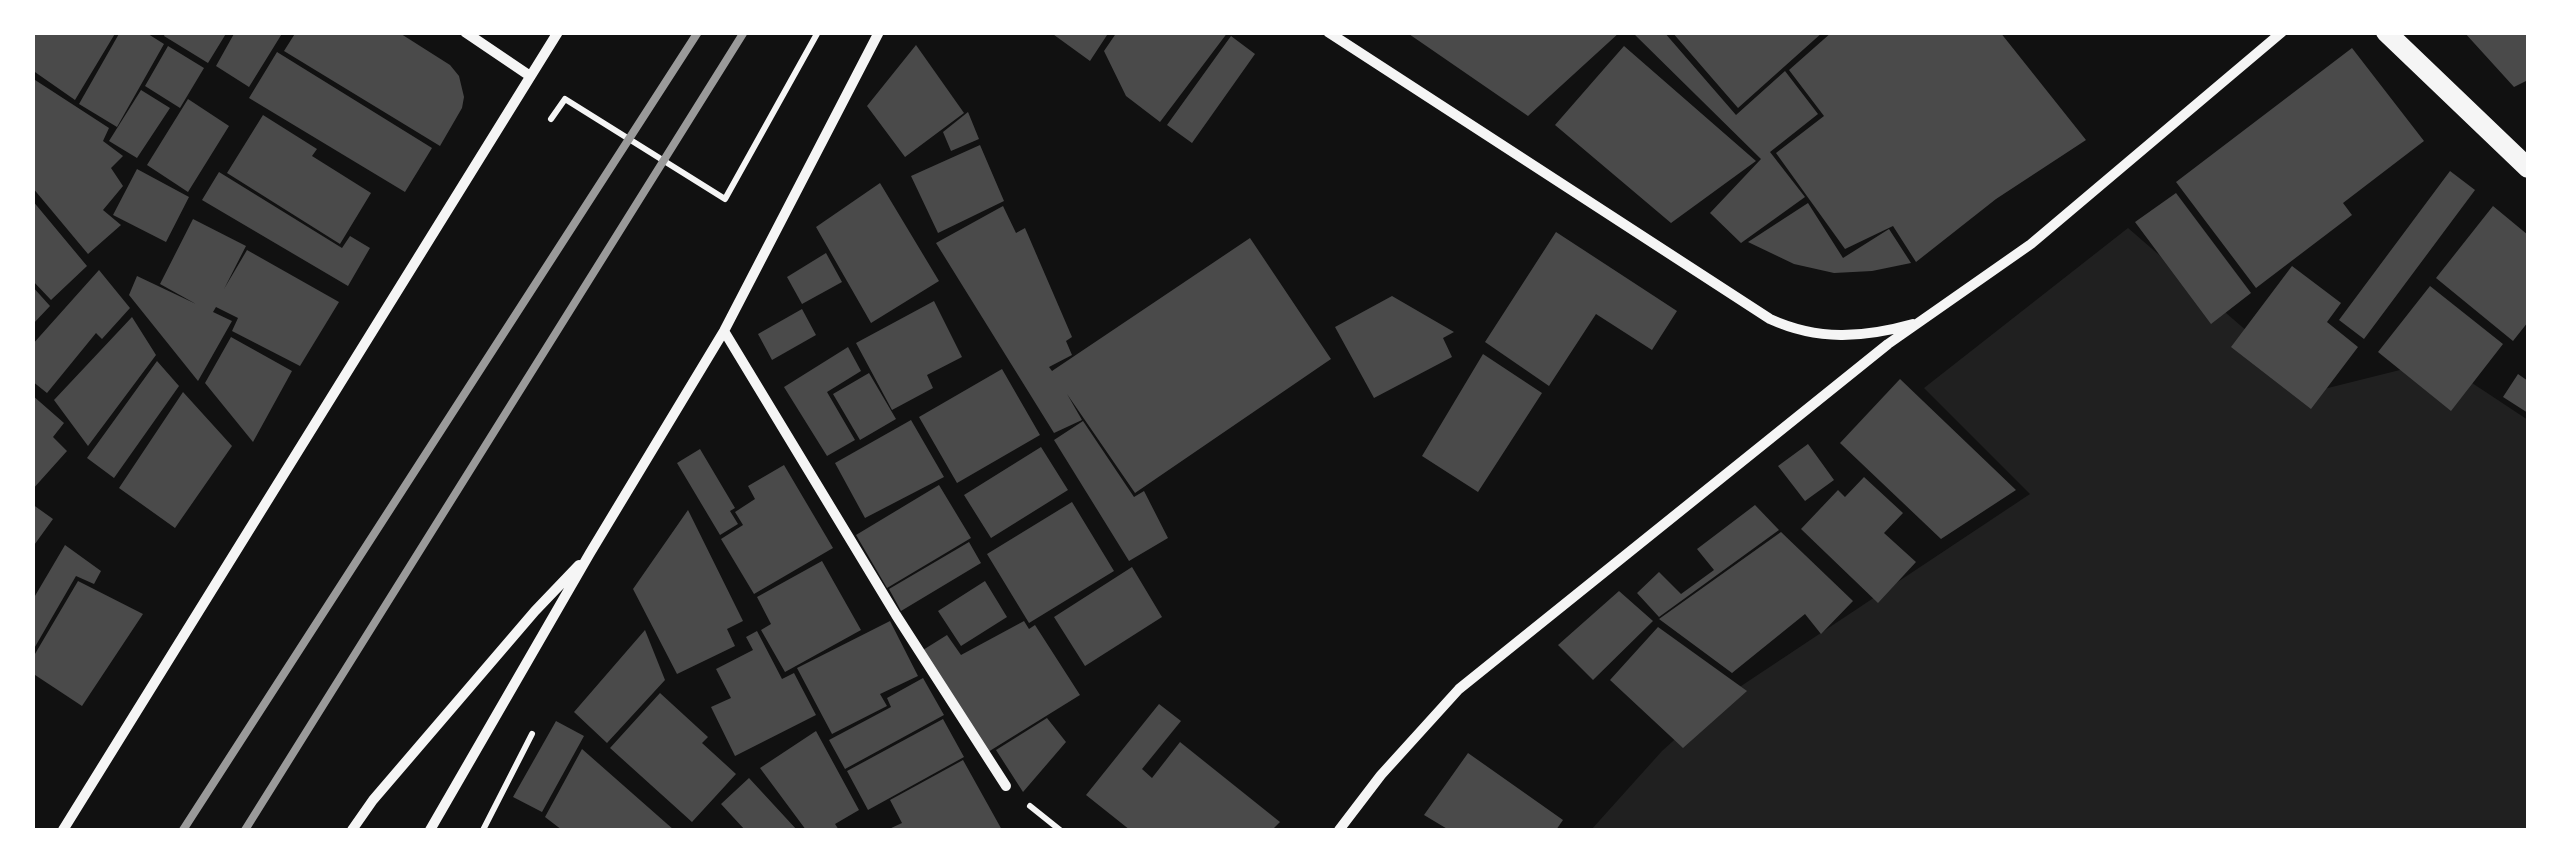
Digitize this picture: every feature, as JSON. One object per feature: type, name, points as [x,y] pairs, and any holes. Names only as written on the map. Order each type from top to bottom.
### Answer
[{"type":"main road","points":[[2386,32],[2528,168]]},
{"type":"street","points":[[466,32],[530,76]]},
{"type":"street","points":[[63,830],[558,32]]},
{"type":"street","points":[[430,830],[724,331],[879,32]]},
{"type":"street","points":[[1328,32],[1770,318],[1798,330],[1843,337],[1922,322]]},
{"type":"street","points":[[1340,830],[1381,774],[1459,689],[1888,344],[2031,244],[2282,32]]},
{"type":"street","points":[[724,331],[1006,786]]},
{"type":"street","points":[[352,830],[373,800],[535,611],[590,553]]},
{"type":"path","points":[[542,131],[565,98],[725,199],[818,32]]},
{"type":"shaded area","points":[[2128,228],[2316,391],[2424,364],[2457,373],[2528,420],[2528,830],[1591,830],[1662,751],[1714,704],[2030,494],[1924,388]]},
{"type":"building","points":[[32,32],[116,32],[75,100],[32,70]]},
{"type":"building","points":[[120,32],[145,32],[164,44],[117,127],[79,104]]},
{"type":"building","points":[[166,32],[227,32],[208,63],[164,36]]},
{"type":"building","points":[[235,32],[283,32],[249,87],[216,66]]},
{"type":"building","points":[[296,32],[398,32],[450,65],[459,76],[464,97],[462,108],[440,146],[284,51]]},
{"type":"building","points":[[1050,32],[1109,32],[1090,61]]},
{"type":"building","points":[[1117,32],[1228,32],[1160,122],[1126,96],[1104,51]]},
{"type":"building","points":[[1406,32],[1620,32],[1528,116]]},
{"type":"building","points":[[1632,32],[1664,32],[1736,115],[1785,71],[1818,114],[1770,152],[1805,197],[1741,243],[1710,213],[1761,159]]},
{"type":"building","points":[[1672,32],[1823,32],[1738,108]]},
{"type":"building","points":[[1832,32],[2000,32],[2086,140],[1996,199],[1916,262],[1893,226],[1845,249],[1776,153],[1824,116],[1789,70]]},
{"type":"building","points":[[2464,32],[2528,32],[2528,80],[2514,87]]},
{"type":"building","points":[[1231,36],[1255,54],[1192,143],[1167,125]]},
{"type":"building","points":[[916,45],[964,113],[905,157],[867,106]]},
{"type":"building","points":[[168,46],[204,68],[180,108],[145,86]]},
{"type":"building","points":[[1624,46],[1756,161],[1671,223],[1555,125]]},
{"type":"building","points":[[2352,48],[2424,141],[2343,203],[2352,215],[2256,288],[2176,182]]},
{"type":"building","points":[[277,52],[432,148],[405,192],[249,98]]},
{"type":"building","points":[[32,78],[109,128],[103,141],[123,156],[111,168],[123,186],[103,210],[121,225],[88,254],[32,187]]},
{"type":"building","points":[[141,90],[170,108],[137,158],[109,141]]},
{"type":"building","points":[[188,99],[229,126],[188,192],[147,165]]},
{"type":"building","points":[[968,112],[979,139],[951,151],[943,132]]},
{"type":"building","points":[[263,115],[317,149],[312,156],[371,193],[340,244],[227,173]]},
{"type":"building","points":[[980,145],[1004,201],[938,233],[911,176]]},
{"type":"building","points":[[137,169],[189,197],[166,242],[113,215]]},
{"type":"building","points":[[2450,171],[2475,190],[2364,339],[2339,320]]},
{"type":"building","points":[[219,172],[342,248],[350,236],[370,248],[348,286],[202,200]]},
{"type":"building","points":[[880,183],[939,281],[871,323],[816,227]]},
{"type":"building","points":[[2176,193],[2251,293],[2211,324],[2135,222]]},
{"type":"building","points":[[32,200],[87,266],[51,300],[32,280]]},
{"type":"building","points":[[1808,203],[1843,258],[1889,229],[1911,263],[1834,273],[1794,264],[1748,242]]},
{"type":"building","points":[[1003,206],[1016,233],[1025,228],[1072,337],[1066,341],[1072,355],[1049,367],[1052,371],[1250,238],[1331,359],[1135,493],[1067,394],[1082,420],[1054,433],[936,243]]},
{"type":"building","points":[[2493,206],[2528,235],[2528,322],[2513,341],[2436,278]]},
{"type":"building","points":[[193,219],[246,246],[224,289],[247,250],[339,302],[300,366],[232,331],[238,318],[216,307],[213,312],[232,321],[198,381],[129,295],[137,276],[196,304],[160,284]]},
{"type":"building","points":[[1556,232],[1677,311],[1652,350],[1596,314],[1549,386],[1485,342]]},
{"type":"building","points":[[826,253],[842,282],[802,304],[787,277]]},
{"type":"building","points":[[2292,266],[2341,303],[2327,322],[2358,347],[2311,409],[2231,347]]},
{"type":"building","points":[[99,270],[130,308],[102,339],[96,333],[47,393],[32,381],[32,345]]},
{"type":"building","points":[[32,286],[50,306],[32,325]]},
{"type":"building","points":[[2430,286],[2503,344],[2451,411],[2378,352]]},
{"type":"building","points":[[1392,296],[1454,332],[1443,338],[1452,357],[1374,398],[1335,327]]},
{"type":"building","points":[[934,301],[962,357],[927,375],[933,388],[892,410],[856,343]]},
{"type":"building","points":[[802,309],[816,335],[772,360],[758,334]]},
{"type":"building","points":[[132,317],[156,355],[88,446],[54,400]]},
{"type":"building","points":[[231,337],[292,371],[253,442],[205,383]]},
{"type":"building","points":[[848,347],[861,371],[827,392],[855,440],[827,456],[784,387]]},
{"type":"building","points":[[1483,354],[1542,393],[1478,492],[1422,456]]},
{"type":"building","points":[[157,361],[179,386],[114,478],[87,458]]},
{"type":"building","points":[[1002,369],[1040,435],[957,483],[919,417]]},
{"type":"building","points":[[869,373],[896,419],[860,440],[833,394]]},
{"type":"building","points":[[2518,374],[2528,381],[2528,413],[2503,397]]},
{"type":"building","points":[[1900,379],[2016,490],[1941,539],[1840,443]]},
{"type":"building","points":[[183,392],[232,446],[175,528],[119,488]]},
{"type":"building","points":[[32,395],[64,423],[53,437],[67,451],[32,490]]},
{"type":"building","points":[[911,420],[944,477],[865,518],[835,463]]},
{"type":"building","points":[[1083,421],[1134,497],[1144,491],[1168,538],[1129,561],[1054,440]]},
{"type":"building","points":[[1808,444],[1834,480],[1805,501],[1778,466]]},
{"type":"building","points":[[1041,447],[1068,490],[991,538],[964,495]]},
{"type":"building","points":[[700,449],[735,508],[730,511],[738,524],[720,535],[677,463]]},
{"type":"building","points":[[784,465],[833,548],[754,594],[721,539],[743,525],[735,512],[755,499],[748,486]]},
{"type":"building","points":[[1864,477],[1903,513],[1884,533],[1916,562],[1878,603],[1801,529],[1838,490],[1845,497]]},
{"type":"building","points":[[939,485],[971,538],[887,588],[856,535]]},
{"type":"building","points":[[1072,502],[1114,571],[1029,623],[987,554]]},
{"type":"building","points":[[32,504],[53,519],[32,548]]},
{"type":"building","points":[[1755,505],[1779,530],[1659,617],[1637,593],[1659,572],[1681,594],[1714,570],[1697,549]]},
{"type":"building","points":[[688,510],[743,621],[727,629],[735,646],[677,674],[633,589]]},
{"type":"building","points":[[1781,532],[1853,601],[1821,634],[1805,614],[1732,673],[1659,619]]},
{"type":"building","points":[[969,542],[981,563],[901,611],[889,589]]},
{"type":"building","points":[[65,545],[101,571],[94,584],[76,576],[32,652],[32,601]]},
{"type":"building","points":[[822,561],[861,630],[785,672],[761,630],[771,624],[757,597]]},
{"type":"building","points":[[1132,567],[1162,617],[1085,666],[1054,617]]},
{"type":"building","points":[[78,581],[143,614],[82,706],[32,673],[32,659]]},
{"type":"building","points":[[985,581],[1007,617],[961,646],[938,611]]},
{"type":"building","points":[[1619,591],[1653,621],[1593,680],[1558,645]]},
{"type":"building","points":[[890,621],[918,676],[880,694],[887,706],[832,734],[797,668]]},
{"type":"building","points":[[1024,621],[1029,629],[1035,625],[1080,695],[988,752],[923,650],[947,635],[961,655]]},
{"type":"building","points":[[1658,627],[1747,691],[1683,748],[1610,680]]},
{"type":"building","points":[[645,630],[665,680],[607,743],[574,712]]},
{"type":"building","points":[[757,631],[782,679],[794,673],[816,715],[735,756],[711,707],[731,698],[716,669],[753,650],[746,637]]},
{"type":"building","points":[[923,678],[944,715],[845,769],[829,740],[891,707],[887,698]]},
{"type":"building","points":[[660,693],[708,737],[702,743],[736,774],[692,822],[610,748]]},
{"type":"building","points":[[1159,704],[1181,721],[1142,769],[1152,778],[1180,742],[1280,822],[1272,830],[1130,830],[1086,795]]},
{"type":"building","points":[[1047,718],[1066,742],[1023,792],[996,750]]},
{"type":"building","points":[[943,719],[964,757],[868,810],[847,771]]},
{"type":"building","points":[[556,721],[584,736],[542,812],[513,797]]},
{"type":"building","points":[[816,731],[859,810],[835,824],[839,830],[806,830],[760,768]]},
{"type":"building","points":[[582,749],[674,830],[562,830],[545,817]]},
{"type":"building","points":[[1468,753],[1563,820],[1556,830],[1449,830],[1424,815]]},
{"type":"building","points":[[963,760],[1002,830],[887,830],[902,823],[890,800]]},
{"type":"building","points":[[749,778],[797,830],[745,830],[721,804]]},
{"type":"railway","points":[[183,830],[698,32]]},
{"type":"railway","points":[[245,830],[744,32]]}]
